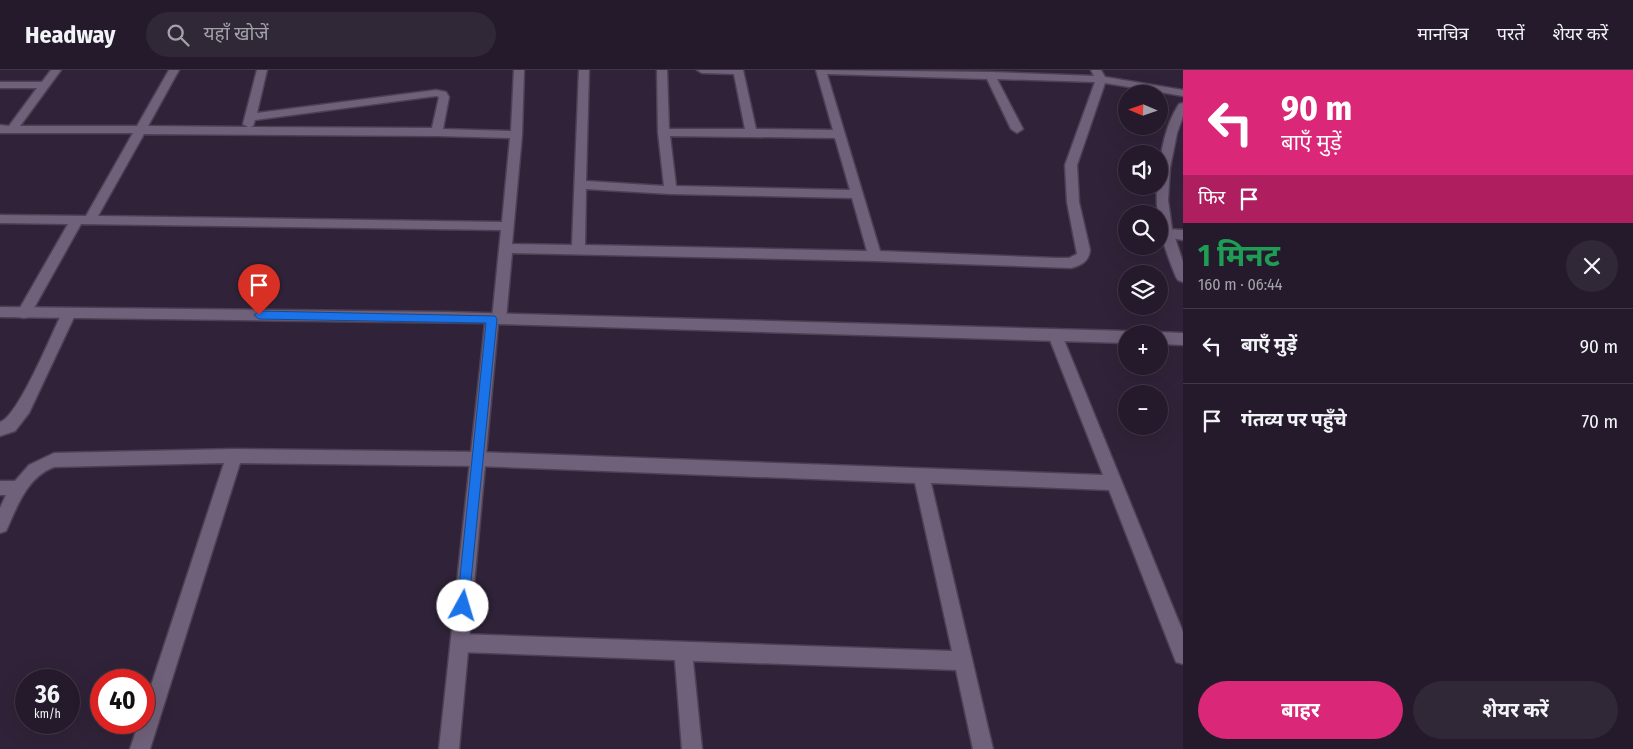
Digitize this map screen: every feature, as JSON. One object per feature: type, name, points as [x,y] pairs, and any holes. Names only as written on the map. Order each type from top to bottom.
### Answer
[{"type":"street","points":[[6,129],[56,70]]},
{"type":"street","points":[[24,313],[140,130],[174,70]]},
{"type":"street","points":[[248,131],[262,70]]},
{"type":"street","points":[[449,749],[478,459],[507,226],[516,135],[519,70]]},
{"type":"street","points":[[578,250],[584,70]]},
{"type":"street","points":[[662,70],[664,132],[670,190]]},
{"type":"street","points":[[702,70],[738,71],[751,133]]},
{"type":"street","points":[[875,256],[821,71],[990,75],[1098,74],[1183,92]]},
{"type":"street","points":[[504,248],[875,256],[1056,263],[1080,260],[1083,257],[1084,250],[1072,202],[1071,165],[1098,74]]},
{"type":"street","points":[[990,75],[1016,129]]},
{"type":"street","points":[[0,85],[45,85]]},
{"type":"street","points":[[251,117],[436,93],[442,94],[444,97],[437,132]]},
{"type":"street","points":[[1161,205],[1162,176],[1172,130],[1183,106]]},
{"type":"street","points":[[6,129],[437,132],[516,135]]},
{"type":"street","points":[[664,132],[839,134]]},
{"type":"street","points":[[580,185],[670,190],[857,194]]},
{"type":"street","points":[[0,219],[507,226]]},
{"type":"street","points":[[1168,234],[1183,236]]},
{"type":"street","points":[[1168,239],[1183,277]]},
{"type":"street","points":[[0,312],[496,319],[1118,337]]},
{"type":"street","points":[[0,429],[10,426],[21,412],[69,313]]},
{"type":"street","points":[[1055,335],[1183,655]]},
{"type":"street","points":[[1168,338],[1183,339]]},
{"type":"street","points":[[0,525],[19,488],[35,467],[54,460],[234,456],[478,459],[1113,483]]},
{"type":"street","points":[[140,749],[234,456]]},
{"type":"street","points":[[922,476],[983,749]]},
{"type":"street","points":[[0,488],[19,488]]},
{"type":"street","points":[[460,643],[963,661]]},
{"type":"street","points":[[683,651],[692,749]]},
{"type":"route","points":[[259,315],[492,319],[463,606]]}]
